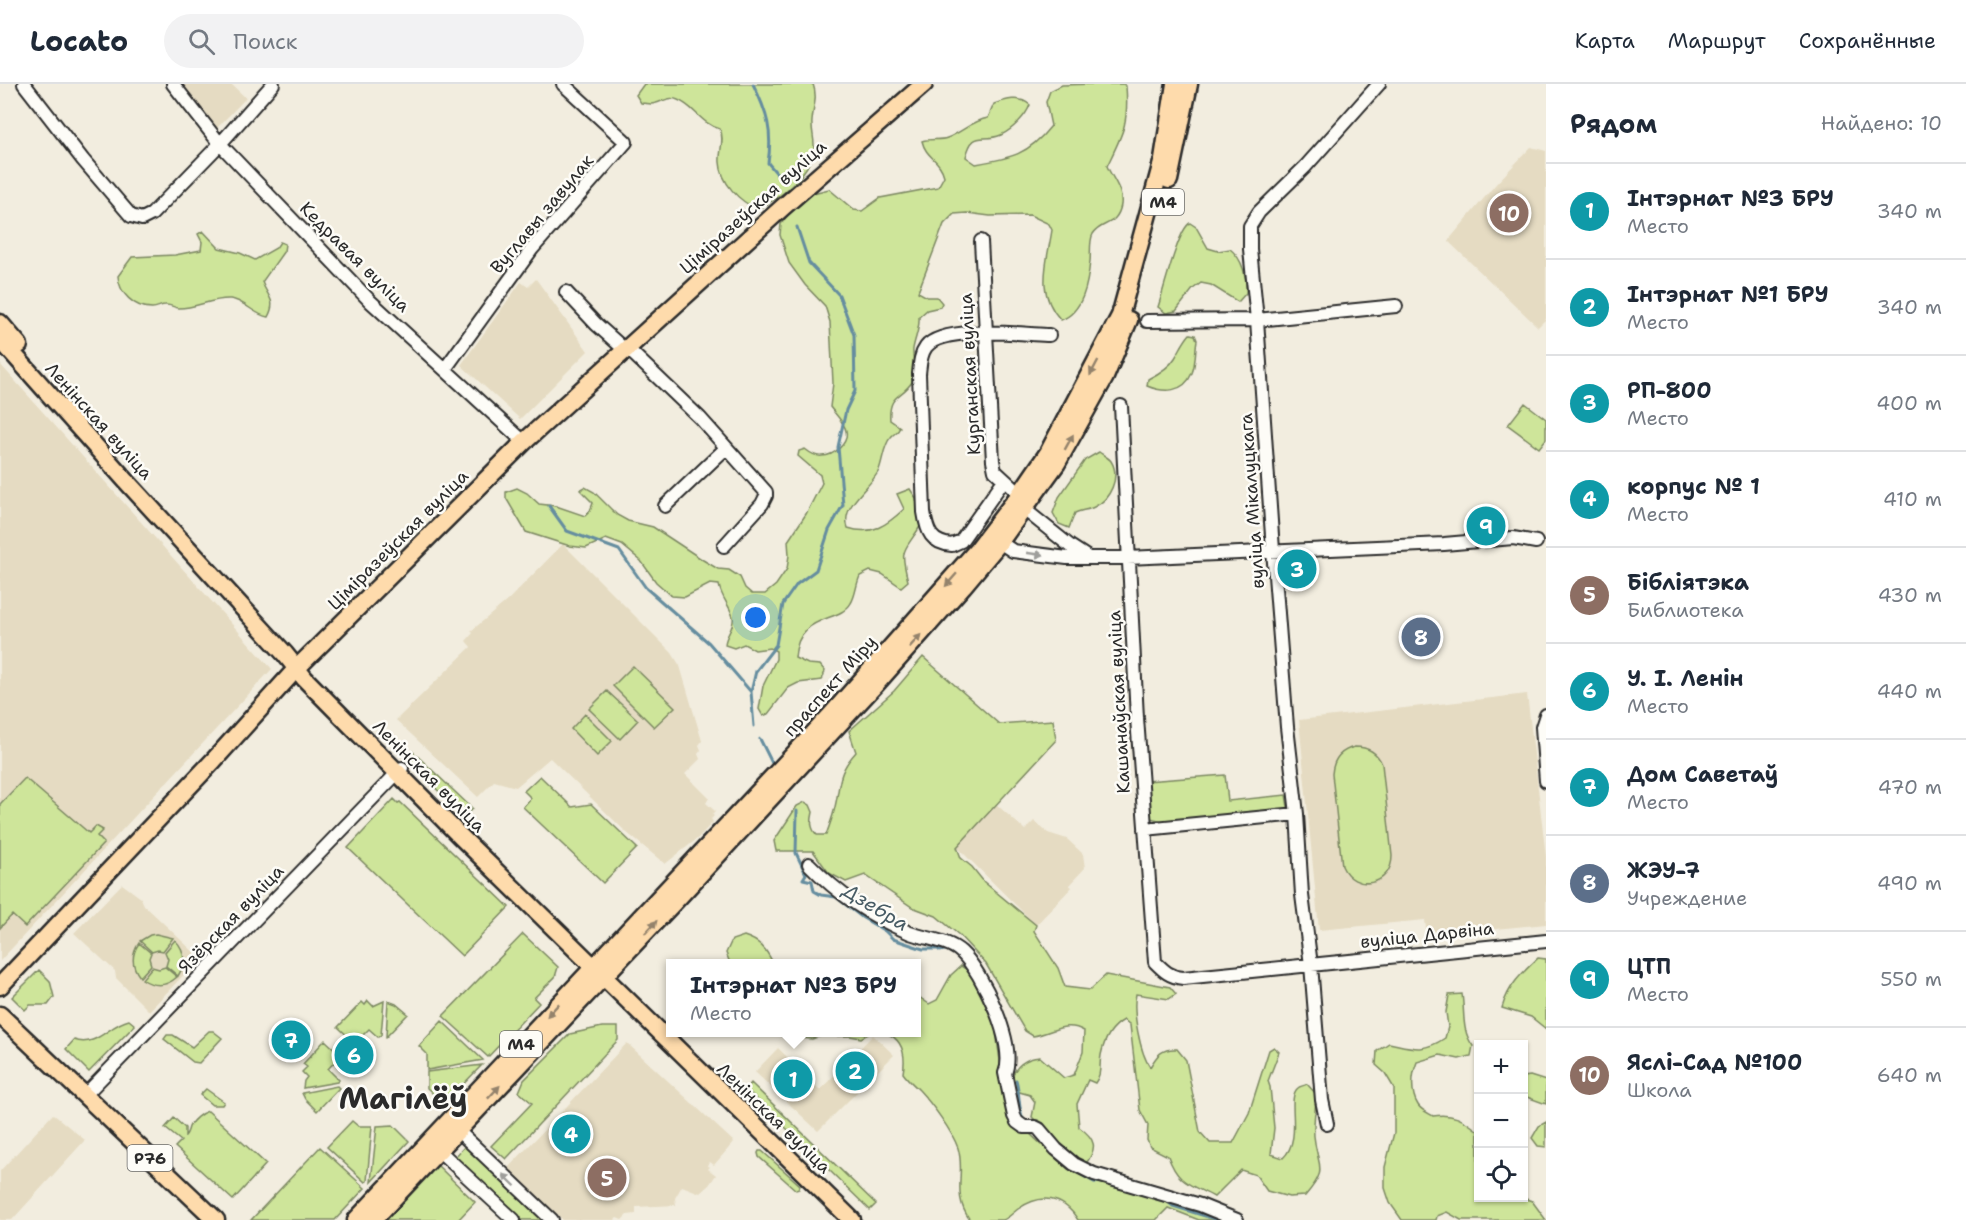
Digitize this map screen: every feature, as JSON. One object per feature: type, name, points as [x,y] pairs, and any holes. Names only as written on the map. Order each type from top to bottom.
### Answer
[{"type":"main road","name":"Ціміразеўская вуліца","points":[[0,986],[214,760],[300,665],[524,442],[625,348],[924,84]]},
{"type":"main road","name":"праспект Міру","points":[[356,1220],[434,1146],[721,842],[833,722],[994,538],[1020,501],[1048,453],[1120,316],[1163,159],[1176,84]]},
{"type":"main road","name":"праспект Міру","points":[[1020,501],[1057,463],[1105,377],[1130,318],[1175,157],[1189,84]]},
{"type":"main road","name":"Ленінская вуліца","points":[[0,323],[300,665]]},
{"type":"main road","name":"Ленінская вуліца","points":[[0,339],[128,483],[400,770],[666,1033]]},
{"type":"main road","name":"Ленінская вуліца","points":[[602,968],[666,1025]]},
{"type":"main road","name":"Р76","points":[[0,1015],[216,1220]]},
{"type":"main road","name":"Ленінская вуліца","points":[[670,1037],[852,1220]]},
{"type":"main road","name":"Ленінская вуліца","points":[[679,1037],[865,1220]]},
{"type":"main road","name":"праспект Міру","points":[[373,1220],[434,1146]]},
{"type":"street","points":[[24,84],[83,160],[131,216],[137,219],[152,214],[220,144],[273,84]]},
{"type":"street","name":"Кедравая вуліца","points":[[173,84],[220,144],[370,301],[524,442]]},
{"type":"street","name":"Вуглавы завулак","points":[[445,369],[532,249],[626,141],[563,84]]},
{"type":"street","name":"вуліца Мікалуцкага","points":[[1311,965],[1302,895],[1298,814],[1287,726],[1250,226],[1258,212],[1305,167],[1379,84]]},
{"type":"street","name":"Курганская вуліца","points":[[981,241],[995,471],[1069,552]]},
{"type":"street","points":[[566,292],[596,324],[700,418],[763,488],[766,496],[762,504],[724,546]]},
{"type":"street","points":[[1147,321],[1257,320],[1396,306]]},
{"type":"street","points":[[1004,480],[961,541],[952,545],[935,541],[929,533],[924,512],[919,374],[921,357],[931,342],[949,335],[986,332],[1048,335]]},
{"type":"street","name":"Кашанаўская вуліца","points":[[1121,406],[1137,718],[1155,962],[1174,977],[1183,978]]},
{"type":"street","points":[[665,506],[726,448]]},
{"type":"street","points":[[994,538],[1013,551],[1069,552],[1087,557],[1128,558],[1444,544],[1513,538],[1536,542]]},
{"type":"street","points":[[1546,715],[1542,727],[1546,781]]},
{"type":"street","name":"Язёрская вуліца","points":[[84,1096],[400,770]]},
{"type":"street","points":[[1145,829],[1298,814]]},
{"type":"street","points":[[809,864],[826,882],[861,908],[910,933],[950,945],[961,952],[975,968],[994,1005],[1005,1038],[1007,1067],[1005,1073],[1017,1122],[1024,1127],[1040,1129],[1056,1149],[1074,1164],[1094,1174],[1200,1205],[1237,1220]]},
{"type":"street","name":"вуліца Дарвіна","points":[[1183,978],[1546,941]]},
{"type":"street","points":[[1311,965],[1322,1100],[1327,1124]]},
{"type":"street","points":[[453,1126],[552,1220]]},
{"type":"street","points":[[434,1146],[514,1220]]},
{"type":"shaded area","points":[[180,84],[231,84],[246,98],[215,130]]},
{"type":"shaded area","points":[[1531,147],[1546,151],[1546,319],[1538,327],[1448,241],[1495,185]]},
{"type":"shaded area","points":[[536,279],[588,351],[520,419],[461,365],[521,282],[528,287]]},
{"type":"shaded area","points":[[0,364],[272,669],[0,961]]},
{"type":"shaded area","points":[[563,544],[672,653],[680,666],[702,741],[698,754],[700,759],[685,774],[709,798],[706,803],[715,811],[711,819],[713,822],[697,839],[665,864],[626,832],[550,758],[516,787],[494,781],[478,797],[396,720],[471,647],[466,641],[473,633],[471,631],[508,600]]},
{"type":"shaded area","points":[[1527,694],[1546,857],[1546,924],[1427,936],[1425,920],[1319,930],[1299,720]]},
{"type":"shaded area","points":[[996,804],[1025,830],[1034,821],[1048,833],[1067,839],[1083,854],[1085,868],[1069,885],[1072,887],[1036,925],[957,847]]},
{"type":"shaded area","points":[[122,884],[141,898],[144,905],[200,958],[149,1011],[116,978],[115,971],[74,933]]},
{"type":"shaded area","points":[[871,1037],[875,1037],[894,1055],[818,1131],[755,1072],[778,1048],[820,1090]]},
{"type":"shaded area","points":[[627,1043],[734,1142],[714,1165],[710,1162],[707,1165],[710,1167],[708,1169],[716,1175],[709,1185],[700,1193],[682,1186],[675,1198],[676,1205],[636,1207],[636,1214],[627,1215],[622,1220],[617,1218],[615,1220],[563,1220],[508,1168]]},
{"type":"shaded area","points":[[53,1114],[85,1140],[12,1220],[0,1220],[0,1171]]},
{"type":"green space","points":[[644,84],[813,84],[814,149],[811,159],[792,185],[775,199],[757,209],[738,196],[727,184],[721,170],[722,137],[720,129],[707,123],[684,103],[674,99],[654,104],[641,103],[636,95]]},
{"type":"green space","points":[[1123,84],[1126,86],[1127,110],[1124,128],[1107,166],[1119,189],[1121,205],[1116,217],[1093,234],[1086,287],[1075,310],[1061,320],[1048,299],[1045,277],[1052,230],[1049,224],[1030,215],[990,216],[967,213],[954,214],[944,224],[918,292],[927,297],[937,297],[942,303],[940,307],[927,310],[919,317],[913,349],[914,378],[891,405],[890,420],[900,427],[888,440],[878,472],[852,505],[847,520],[848,528],[864,531],[879,528],[904,509],[897,494],[910,489],[916,498],[921,525],[905,550],[904,561],[908,581],[901,587],[882,574],[870,571],[860,576],[853,600],[845,610],[820,621],[803,633],[795,658],[808,664],[820,665],[825,671],[822,680],[798,683],[788,688],[768,714],[763,716],[759,709],[763,686],[776,659],[776,651],[770,648],[755,650],[744,644],[734,648],[725,645],[733,625],[733,617],[719,585],[710,584],[685,597],[672,596],[656,582],[641,561],[622,545],[606,539],[586,548],[570,546],[526,532],[506,498],[506,492],[517,488],[527,493],[539,504],[556,506],[585,516],[593,503],[580,490],[585,487],[594,492],[617,515],[628,521],[653,527],[718,569],[729,570],[740,577],[745,588],[752,594],[765,594],[776,585],[787,569],[788,541],[806,514],[822,483],[820,475],[798,456],[799,451],[805,449],[820,456],[831,454],[840,448],[846,436],[844,425],[830,407],[833,383],[830,322],[825,306],[805,285],[789,263],[780,235],[781,224],[790,212],[813,193],[829,189],[854,210],[862,211],[880,198],[938,187],[944,176],[942,170],[922,141],[952,136],[988,118],[994,104],[1017,99],[1030,105],[1022,118],[1001,135],[975,140],[966,157],[976,164],[1018,154],[1043,136],[1051,126],[1046,102],[1050,91],[1062,85]]},
{"type":"green space","points":[[1190,223],[1196,227],[1208,248],[1218,251],[1230,249],[1238,258],[1246,281],[1246,293],[1238,302],[1211,285],[1201,283],[1193,289],[1176,311],[1166,313],[1158,307],[1176,248],[1185,228]]},
{"type":"green space","points":[[203,231],[219,248],[240,253],[255,260],[276,248],[280,242],[285,244],[284,251],[262,282],[272,303],[268,317],[230,299],[185,308],[167,305],[152,308],[139,305],[124,294],[118,276],[132,257],[175,255],[201,250],[202,242],[198,234]]},
{"type":"green space","points":[[1190,334],[1195,335],[1197,340],[1194,365],[1188,380],[1173,390],[1160,390],[1147,386],[1148,379],[1173,362]]},
{"type":"green space","points":[[1525,403],[1546,419],[1546,439],[1539,448],[1508,425]]},
{"type":"green space","points":[[1099,452],[1110,460],[1114,467],[1114,481],[1109,494],[1100,504],[1075,513],[1069,528],[1059,524],[1053,513],[1059,497],[1085,460]]},
{"type":"green space","points":[[923,657],[999,724],[1053,720],[1056,740],[957,847],[961,858],[984,882],[1036,925],[1034,931],[1058,968],[1065,987],[1090,990],[1106,975],[1170,987],[1176,994],[1169,999],[1136,994],[1135,1011],[1140,1042],[1150,1067],[1158,1056],[1167,1050],[1177,1049],[1186,1060],[1200,1132],[1210,1143],[1233,1143],[1249,1113],[1269,1050],[1274,1047],[1279,1052],[1268,1081],[1274,1128],[1271,1154],[1283,1158],[1289,1150],[1294,1130],[1294,1093],[1298,1088],[1307,1084],[1316,1094],[1314,1136],[1320,1173],[1305,1196],[1289,1197],[1267,1191],[1256,1175],[1241,1170],[1214,1197],[1181,1178],[1168,1156],[1150,1147],[1147,1140],[1148,1125],[1140,1110],[1130,1025],[1124,1020],[1115,1026],[1106,1040],[1097,1080],[1095,1083],[1088,1080],[1077,1104],[1079,1127],[1089,1136],[1093,1144],[1092,1154],[1085,1165],[1032,1117],[1035,1102],[1030,1095],[1016,1091],[1010,1081],[1021,1064],[1029,1059],[1040,1057],[1064,1078],[1074,1075],[1083,1052],[1084,1031],[1065,1027],[1033,1036],[1025,1031],[986,964],[959,935],[936,916],[912,907],[865,875],[846,882],[829,873],[813,851],[776,851],[774,841],[797,806],[805,802],[810,805],[813,812],[813,830],[817,835],[826,835],[842,773],[856,752],[849,731],[894,691]]},
{"type":"green space","points":[[633,666],[675,707],[654,727],[613,686]]},
{"type":"green space","points":[[607,691],[638,720],[620,739],[589,709]]},
{"type":"green space","points":[[585,714],[612,741],[597,756],[571,729]]},
{"type":"green space","points":[[1355,747],[1372,751],[1382,764],[1392,856],[1386,874],[1372,882],[1363,883],[1348,875],[1342,866],[1332,774],[1339,756]]},
{"type":"green space","points":[[412,751],[473,809],[463,815],[405,758]]},
{"type":"green space","points":[[1225,775],[1228,801],[1286,795],[1289,813],[1163,821],[1150,818],[1146,781]]},
{"type":"green space","points":[[540,776],[572,807],[591,804],[637,848],[603,883],[523,807],[531,798],[524,791]]},
{"type":"green space","points":[[25,778],[89,833],[96,826],[103,830],[97,836],[104,843],[25,927],[12,915],[0,928],[0,804]]},
{"type":"green space","points":[[394,799],[400,802],[509,907],[462,956],[348,848]]},
{"type":"green space","points":[[156,934],[173,938],[163,951],[152,952],[140,941]]},
{"type":"green space","points":[[523,934],[558,967],[555,977],[534,998],[539,1003],[488,1057],[443,1016]]},
{"type":"green space","points":[[744,936],[754,940],[762,946],[771,959],[728,959],[726,953],[732,940]]},
{"type":"green space","points":[[175,940],[184,957],[178,976],[166,966],[168,959],[165,952]]},
{"type":"green space","points":[[139,943],[151,953],[149,958],[151,965],[140,977],[133,960]]},
{"type":"green space","points":[[1538,958],[1546,959],[1546,1029],[1531,1017],[1502,1008],[1512,986]]},
{"type":"green space","points":[[961,966],[969,971],[995,1025],[1003,1082],[1028,1132],[1068,1169],[1091,1180],[1137,1189],[1221,1218],[1220,1220],[1199,1220],[1168,1208],[1156,1220],[1078,1220],[1066,1206],[1043,1199],[1027,1204],[1003,1220],[970,1220],[961,1201],[961,1166],[958,1148],[935,1110],[903,1073],[904,1055],[900,1044],[893,1037],[921,1037],[921,998],[929,1004],[937,1000],[951,975]]},
{"type":"green space","points":[[152,967],[159,969],[165,967],[177,977],[160,985],[142,979]]},
{"type":"green space","points":[[39,970],[50,981],[54,997],[48,1005],[30,1005],[25,1010],[12,997]]},
{"type":"green space","points":[[1462,994],[1465,1028],[1473,1046],[1471,1056],[1459,1059],[1440,1055],[1417,1062],[1413,1084],[1415,1100],[1421,1108],[1433,1116],[1446,1115],[1457,1118],[1474,1128],[1474,1202],[1528,1202],[1528,1200],[1532,1201],[1546,1220],[1461,1220],[1447,1212],[1437,1216],[1436,1220],[1402,1220],[1390,1203],[1385,1188],[1385,1167],[1394,1133],[1394,1088],[1385,1073],[1376,1065],[1377,1051],[1389,1043],[1418,1048],[1430,1046],[1445,1038],[1448,1027],[1446,1012],[1449,995]]},
{"type":"green space","points":[[368,1001],[373,1006],[384,1001],[381,1035],[378,1037],[369,1029],[355,1043],[338,1027],[362,1002],[365,1005]]},
{"type":"green space","points":[[388,1001],[396,1004],[408,1014],[386,1037]]},
{"type":"green space","points":[[129,1020],[135,1025],[89,1072],[66,1049],[74,1040],[82,1042],[96,1039]]},
{"type":"green space","points":[[442,1021],[483,1060],[427,1070],[427,1054],[419,1046]]},
{"type":"green space","points":[[602,1027],[618,1027],[618,1040],[506,1159],[491,1146],[532,1103],[519,1092],[524,1080],[570,1034]]},
{"type":"green space","points":[[209,1031],[213,1031],[222,1038],[199,1063],[193,1062],[164,1039],[167,1035],[173,1035],[192,1047]]},
{"type":"green space","points":[[800,1037],[818,1037],[812,1039]]},
{"type":"green space","points":[[325,1040],[341,1055],[328,1069],[339,1080],[303,1088],[307,1077],[302,1072],[307,1067],[303,1064]]},
{"type":"green space","points":[[482,1065],[444,1104],[427,1088],[427,1072]]},
{"type":"green space","points":[[1528,1076],[1546,1081],[1546,1104],[1528,1097]]},
{"type":"green space","points":[[751,1083],[876,1204],[870,1210],[746,1089]]},
{"type":"green space","points":[[337,1086],[339,1088],[317,1111],[302,1093]]},
{"type":"green space","points":[[206,1089],[224,1102],[222,1105],[212,1105],[200,1095]]},
{"type":"green space","points":[[208,1111],[266,1164],[233,1200],[175,1147],[181,1141],[165,1128],[174,1118],[185,1128],[185,1136],[194,1119]]},
{"type":"green space","points":[[352,1121],[358,1126],[372,1126],[367,1181],[365,1182],[327,1147]]},
{"type":"green space","points":[[1546,1122],[1546,1147],[1538,1146],[1532,1138],[1539,1126]]},
{"type":"green space","points":[[393,1125],[409,1141],[371,1182],[377,1126]]},
{"type":"green space","points":[[466,1145],[545,1220],[518,1220],[453,1159]]},
{"type":"green space","points":[[320,1147],[365,1188],[335,1220],[251,1220]]},
{"type":"green space","points":[[759,1151],[762,1151],[800,1185],[799,1189],[796,1190],[759,1157]]},
{"type":"green space","points":[[437,1165],[475,1202],[458,1220],[385,1220]]},
{"type":"waterway","name":"Дзебра","points":[[753,84],[768,122],[770,141],[768,163],[784,182]]},
{"type":"waterway","name":"Дзебра","points":[[754,726],[751,692],[756,671],[776,645],[783,604],[797,584],[816,570],[829,530],[843,505],[838,447],[846,410],[855,391],[854,335],[839,295],[809,263],[797,227]]},
{"type":"waterway","points":[[549,506],[567,531],[619,550],[646,588],[709,643],[751,692]]},
{"type":"waterway","name":"Дзебра","points":[[760,739],[774,767]]},
{"type":"waterway","name":"Дзебра","points":[[797,811],[796,853],[806,874],[803,879],[812,881],[814,891],[821,895],[836,897],[893,939],[923,949],[940,951],[949,949]]},
{"type":"waterway","name":"Дзебра","points":[[1016,1080],[1024,1121]]},
{"type":"waterway","name":"Дзебра","points":[[1071,1169],[1094,1182],[1168,1202],[1173,1206],[1218,1220]]},
{"type":"place","name":"Яслі-Сад №100","points":[[1509,213]]},
{"type":"place","name":"ЦТП","points":[[1486,526]]},
{"type":"place","name":"РП-800","points":[[1297,569]]},
{"type":"place","name":"ЖЭУ-7","points":[[1421,637]]},
{"type":"place","name":"Дом Саветаў","points":[[291,1040]]},
{"type":"place","name":"У. І. Ленін","points":[[354,1055]]},
{"type":"place","name":"Інтэрнат №1 БРУ","points":[[855,1071]]},
{"type":"place","name":"Інтэрнат №3 БРУ","points":[[793,1079]]},
{"type":"place","name":"корпус № 1","points":[[571,1134]]},
{"type":"place","name":"Бібліятэка","points":[[607,1178]]},
{"type":"district","name":"Магілёў","points":[[403,1099]]}]
